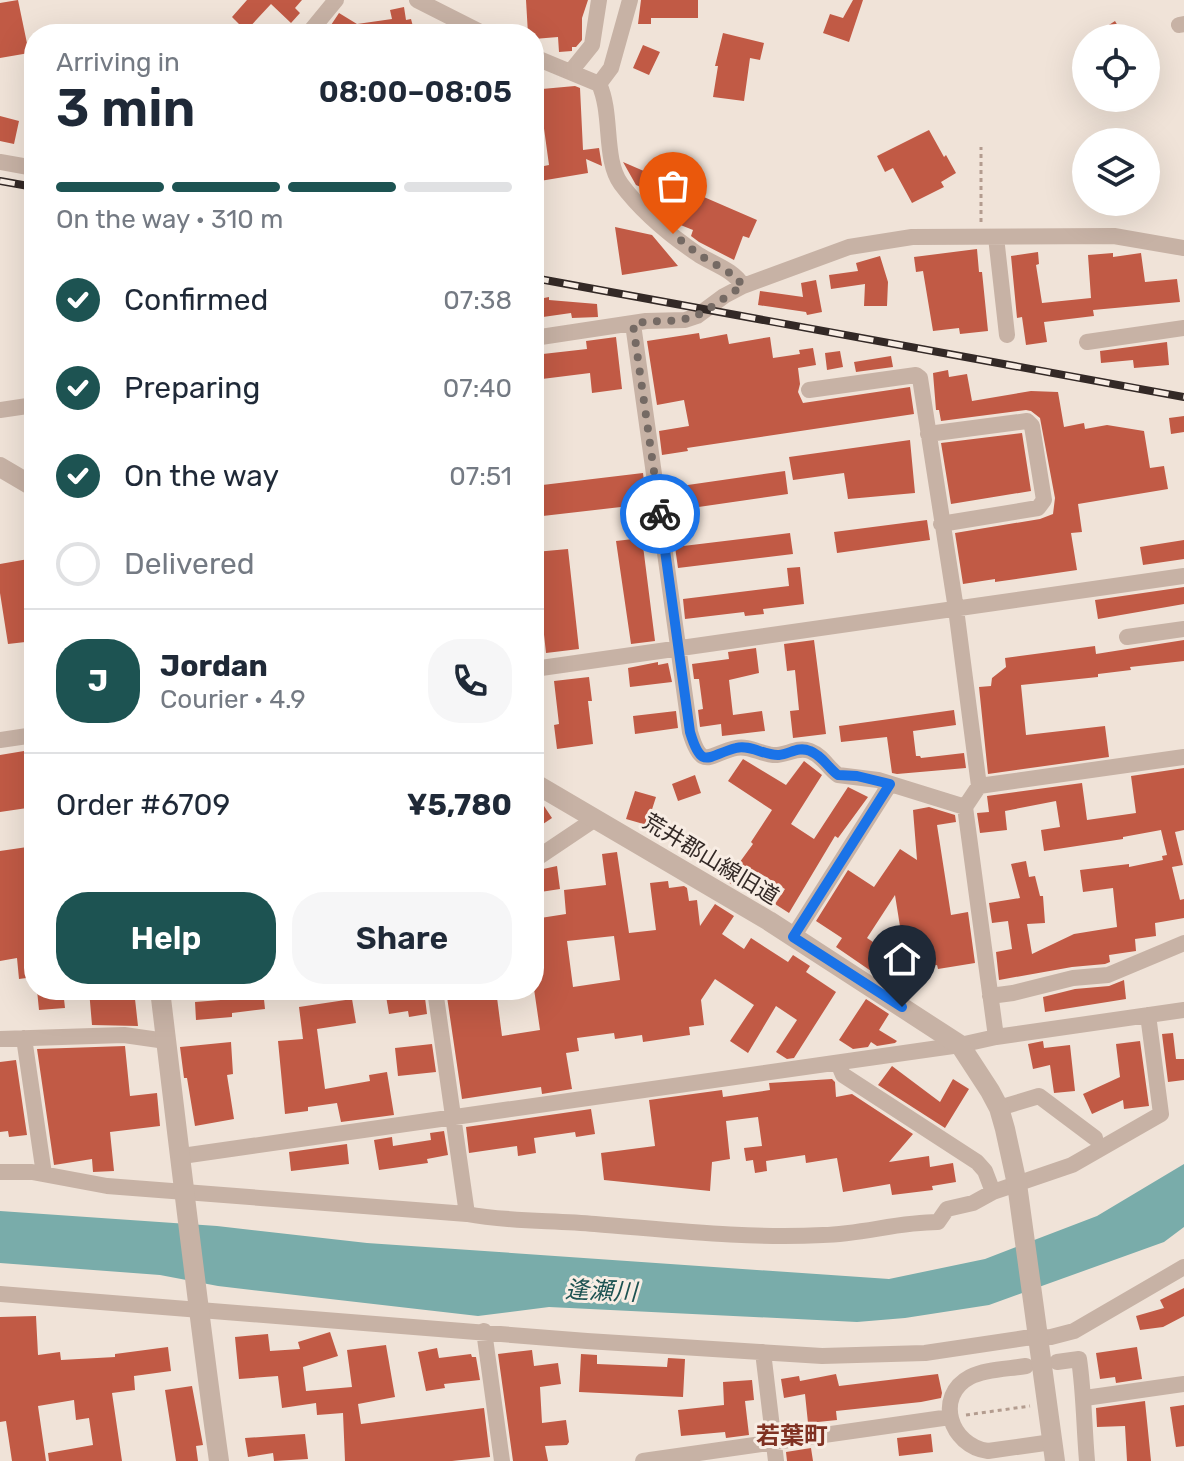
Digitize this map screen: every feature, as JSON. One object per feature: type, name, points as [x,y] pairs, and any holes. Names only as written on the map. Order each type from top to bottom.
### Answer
[{"type":"street","points":[[316,24],[336,0]]},
{"type":"street","points":[[417,0],[451,24]]},
{"type":"street","points":[[571,71],[592,45],[599,0]]},
{"type":"street","points":[[599,84],[611,68],[630,0]]},
{"type":"street","points":[[544,61],[599,84],[605,104],[614,172],[624,188],[648,215],[698,254],[735,276],[743,286]]},
{"type":"street","points":[[0,162],[24,166]]},
{"type":"street","points":[[544,337],[646,321],[685,320],[697,316],[743,286],[849,247],[912,237],[1114,236],[1184,248]]},
{"type":"street","points":[[988,238],[1007,335]]},
{"type":"street","points":[[633,324],[690,732],[695,748],[700,754],[713,757],[737,747],[775,755],[798,749],[809,750],[838,775],[890,784],[965,807]]},
{"type":"street","points":[[1087,342],[1184,328]]},
{"type":"street","points":[[809,390],[916,375],[920,378],[956,609],[979,786],[965,807],[996,1037]]},
{"type":"street","points":[[0,410],[24,406]]},
{"type":"street","points":[[928,434],[1027,421],[1032,426],[1044,500],[1038,508],[941,524]]},
{"type":"street","points":[[0,467],[24,481]]},
{"type":"street","points":[[544,668],[1184,576]]},
{"type":"street","points":[[1127,637],[1184,629]]},
{"type":"street","points":[[0,740],[24,736]]},
{"type":"street","points":[[979,786],[1184,757]]},
{"type":"street","points":[[793,937],[890,784]]},
{"type":"street","name":"荒井郡山線旧道","points":[[544,789],[793,937],[960,1045],[999,1108],[1017,1184],[1053,1452]]},
{"type":"street","points":[[544,853],[595,819]]},
{"type":"street","points":[[990,996],[1073,978],[1108,975],[1184,943]]},
{"type":"street","points":[[161,1000],[219,1461]]},
{"type":"street","points":[[437,1000],[467,1214]]},
{"type":"street","points":[[182,1156],[838,1063],[1184,1010]]},
{"type":"street","points":[[0,1172],[44,1174],[107,1186],[657,1231],[820,1236],[898,1224],[938,1222],[947,1209],[973,1203],[993,1192],[1072,1165],[1161,1114],[1148,1015]]},
{"type":"street","points":[[0,1039],[124,1035],[166,1041]]},
{"type":"street","points":[[24,1038],[44,1174]]},
{"type":"street","points":[[838,1063],[843,1075],[977,1162],[985,1171],[993,1192]]},
{"type":"street","points":[[999,1108],[1039,1096],[1095,1138]]},
{"type":"street","points":[[0,1294],[822,1356],[925,1353],[1051,1337],[1074,1331],[1184,1267]]},
{"type":"street","points":[[484,1331],[502,1461]]},
{"type":"street","points":[[763,1352],[776,1461]]},
{"type":"street","points":[[1057,1362],[1079,1359],[1085,1398],[1082,1410],[1087,1461]]},
{"type":"street","points":[[1026,1366],[980,1373],[963,1382],[952,1399],[950,1417],[953,1427],[963,1442],[980,1450],[1053,1452]]},
{"type":"street","points":[[1085,1398],[1184,1384]]},
{"type":"street","points":[[643,1461],[950,1417]]},
{"type":"path","points":[[981,147],[988,238]]},
{"type":"path","points":[[950,1417],[1036,1405]]},
{"type":"water","name":"逢瀬川","points":[[1184,1164],[1184,1227],[1164,1242],[989,1305],[905,1318],[857,1322],[549,1307],[478,1316],[218,1286],[160,1275],[0,1263],[0,1211],[217,1226],[367,1243],[889,1279],[985,1259],[1097,1216]]},
{"type":"building","points":[[18,0],[24,29],[24,54],[0,58],[0,3]]},
{"type":"building","points":[[247,0],[302,0],[295,8],[300,13],[291,23],[271,4],[252,24],[239,24],[232,17]]},
{"type":"building","points":[[526,0],[588,0],[582,18],[582,40],[572,47],[572,51],[559,52],[558,37],[544,38],[544,24],[527,24]]},
{"type":"building","points":[[641,0],[698,0],[698,18],[651,18],[651,24],[638,24]]},
{"type":"building","points":[[853,0],[863,0],[849,42],[823,33],[830,14],[843,18]]},
{"type":"building","points":[[404,7],[406,20],[411,19],[412,24],[357,24],[392,19],[390,10]]},
{"type":"building","points":[[339,13],[357,24],[332,24]]},
{"type":"building","points":[[723,33],[764,43],[760,60],[750,58],[744,101],[713,97],[718,66],[715,66]]},
{"type":"building","points":[[643,45],[660,52],[649,75],[633,68]]},
{"type":"building","points":[[580,88],[583,150],[599,148],[602,166],[586,159],[588,173],[544,180],[544,166],[549,165],[544,129],[544,89]]},
{"type":"building","points":[[0,116],[19,121],[14,144],[0,141]]},
{"type":"building","points":[[929,130],[956,173],[941,182],[944,187],[912,203],[893,168],[885,172],[877,156]]},
{"type":"building","points":[[623,162],[757,220],[749,238],[743,236],[734,260],[699,242],[691,236],[693,230],[673,222],[664,214],[667,203],[645,194],[647,190],[636,185]]},
{"type":"building","points":[[615,227],[652,235],[678,266],[622,275]]},
{"type":"building","points":[[977,249],[988,331],[960,334],[959,328],[933,331],[923,271],[916,272],[914,257]]},
{"type":"building","points":[[1038,252],[1039,264],[1036,265],[1042,303],[1091,298],[1088,255],[1113,253],[1113,257],[1141,253],[1145,282],[1177,279],[1180,302],[1093,310],[1094,316],[1044,322],[1047,342],[1026,345],[1022,317],[1017,318],[1011,256]]},
{"type":"building","points":[[880,256],[888,282],[887,306],[864,306],[865,284],[831,289],[829,275],[858,271],[856,263]]},
{"type":"building","points":[[816,280],[822,312],[807,315],[806,312],[758,305],[760,291],[803,297],[801,283]]},
{"type":"building","points":[[544,298],[597,304],[598,317],[572,318],[571,313],[544,317]]},
{"type":"building","points":[[699,333],[700,339],[727,334],[729,344],[770,337],[773,358],[800,354],[799,350],[813,348],[816,365],[798,368],[798,392],[803,403],[910,387],[914,414],[687,448],[688,451],[662,455],[659,431],[689,426],[684,400],[657,405],[647,341]]},
{"type":"building","points":[[616,337],[622,389],[592,393],[590,373],[544,379],[544,354],[587,349],[586,341]]},
{"type":"building","points":[[1167,342],[1169,365],[1134,368],[1133,360],[1101,363],[1100,351]]},
{"type":"building","points":[[840,351],[843,367],[827,370],[825,353]]},
{"type":"building","points":[[891,356],[893,367],[856,372],[854,362]]},
{"type":"building","points":[[948,370],[949,377],[967,374],[972,401],[1031,391],[1058,392],[1064,427],[1084,423],[1085,429],[1107,425],[1144,431],[1150,468],[1164,466],[1168,489],[1078,504],[1082,532],[1071,533],[1077,570],[963,584],[955,533],[1040,519],[1053,514],[1055,498],[1040,418],[1026,410],[941,421],[939,410],[936,410],[933,373]]},
{"type":"building","points":[[1184,416],[1184,432],[1171,434],[1169,418]]},
{"type":"building","points":[[1022,433],[1031,491],[951,504],[941,443]]},
{"type":"building","points":[[910,440],[915,493],[848,499],[844,473],[793,480],[789,457]]},
{"type":"building","points":[[785,471],[788,494],[671,511],[667,488]]},
{"type":"building","points":[[643,473],[647,504],[544,516],[544,485]]},
{"type":"building","points":[[927,520],[930,540],[837,553],[834,532]]},
{"type":"building","points":[[790,533],[793,554],[678,568],[675,547]]},
{"type":"building","points":[[642,538],[655,641],[631,644],[616,541]]},
{"type":"building","points":[[1184,540],[1184,559],[1143,565],[1140,547]]},
{"type":"building","points":[[568,549],[579,649],[546,653],[544,551]]},
{"type":"building","points":[[24,560],[24,642],[8,644],[0,593],[0,564]]},
{"type":"building","points":[[800,567],[804,604],[763,609],[764,614],[745,616],[744,612],[685,619],[683,599],[789,586],[787,568]]},
{"type":"building","points":[[1184,587],[1184,604],[1098,619],[1095,600]]},
{"type":"building","points":[[814,640],[826,734],[793,738],[790,711],[799,710],[795,670],[787,671],[784,644]]},
{"type":"building","points":[[1184,640],[1184,661],[1130,667],[1131,670],[1098,674],[1098,677],[1021,685],[1026,735],[1105,726],[1109,757],[988,774],[979,687],[991,686],[992,678],[1006,667],[1005,658],[1095,646],[1096,654]]},
{"type":"building","points":[[756,648],[759,673],[729,680],[733,715],[762,711],[765,731],[722,736],[721,724],[700,727],[698,710],[703,709],[699,679],[694,679],[692,664],[729,659],[728,652]]},
{"type":"building","points":[[658,662],[658,665],[668,663],[672,682],[630,687],[628,668]]},
{"type":"building","points":[[589,677],[592,701],[588,701],[593,744],[557,749],[554,725],[559,724],[554,681]]},
{"type":"building","points":[[954,710],[956,725],[913,731],[916,756],[964,753],[966,768],[892,773],[887,737],[841,742],[839,726]]},
{"type":"building","points":[[676,711],[678,728],[635,734],[633,716]]},
{"type":"building","points":[[24,751],[24,808],[0,812],[0,755]]},
{"type":"building","points":[[743,759],[786,785],[804,761],[822,775],[791,824],[814,839],[848,787],[868,797],[838,838],[835,836],[789,913],[775,904],[785,889],[758,872],[753,872],[742,890],[726,881],[753,844],[751,842],[772,810],[728,781]]},
{"type":"building","points":[[1184,768],[1184,830],[1175,832],[1183,865],[1172,867],[1180,900],[1184,899],[1184,918],[1155,923],[1156,936],[1135,939],[1136,951],[1109,955],[1110,962],[1105,964],[999,980],[996,952],[1012,949],[1008,921],[992,923],[989,903],[1020,898],[1011,864],[1026,861],[1029,877],[1035,876],[1040,896],[1043,896],[1045,923],[1027,924],[1032,954],[1074,934],[1117,927],[1113,888],[1083,892],[1080,870],[1129,864],[1129,867],[1163,860],[1162,856],[1167,855],[1161,830],[1044,851],[1041,830],[1060,827],[1056,801],[1005,811],[1007,830],[980,833],[977,813],[989,812],[987,796],[1082,783],[1087,820],[1136,813],[1131,776]]},
{"type":"building","points":[[695,775],[701,793],[678,801],[672,784]]},
{"type":"building","points":[[635,791],[656,797],[647,825],[626,819]]},
{"type":"building","points":[[544,806],[552,818],[544,823]]},
{"type":"building","points":[[929,807],[955,815],[956,822],[937,825],[951,915],[968,912],[975,963],[894,971],[887,982],[836,947],[842,938],[816,921],[848,870],[874,887],[900,849],[917,860],[913,810]],"holes":[[[895,895],[906,964],[867,938]]]},
{"type":"building","points":[[24,847],[24,978],[19,979],[17,958],[0,961],[0,851]]},
{"type":"building","points":[[617,852],[629,933],[656,930],[650,883],[668,881],[669,888],[684,886],[689,901],[697,900],[700,926],[715,904],[734,916],[722,934],[744,949],[751,938],[788,962],[793,955],[810,966],[806,972],[836,992],[794,1058],[787,1059],[776,1052],[797,1020],[776,1006],[748,1053],[730,1041],[754,1005],[715,979],[701,1000],[704,1025],[689,1027],[690,1035],[643,1042],[642,1035],[615,1039],[614,1033],[577,1038],[579,1051],[566,1053],[572,1089],[542,1094],[541,1087],[462,1099],[447,1000],[497,1000],[502,1036],[540,1030],[536,1000],[544,1000],[544,917],[566,914],[564,890],[606,885],[602,854]],"holes":[[[614,936],[620,980],[573,987],[567,941]]]},
{"type":"building","points":[[557,866],[560,889],[544,891],[544,869]]},
{"type":"building","points":[[1124,980],[1126,999],[1045,1012],[1043,997],[1075,989],[1109,986]]},
{"type":"building","points":[[866,999],[889,1014],[879,1030],[897,1041],[895,1043],[877,1046],[871,1042],[868,1047],[853,1049],[839,1040]]},
{"type":"building","points":[[38,1000],[64,1000],[65,1008],[39,1010]]},
{"type":"building","points":[[90,1000],[135,1000],[138,1026],[92,1025]]},
{"type":"building","points":[[264,1000],[265,1009],[232,1013],[232,1017],[196,1020],[195,1002]]},
{"type":"building","points":[[352,1000],[356,1023],[317,1029],[325,1089],[370,1081],[369,1075],[387,1072],[394,1115],[341,1122],[337,1103],[285,1114],[278,1041],[303,1039],[299,1007]]},
{"type":"building","points":[[387,1000],[425,1000],[427,1014],[409,1017],[408,1011],[389,1014]]},
{"type":"building","points":[[1173,1033],[1176,1059],[1184,1059],[1184,1080],[1168,1082],[1162,1034]]},
{"type":"building","points":[[1043,1041],[1044,1048],[1070,1045],[1075,1091],[1054,1093],[1050,1065],[1033,1069],[1028,1044]]},
{"type":"building","points":[[1140,1041],[1149,1106],[1124,1109],[1123,1100],[1092,1114],[1083,1094],[1120,1077],[1116,1044]]},
{"type":"building","points":[[231,1042],[233,1074],[227,1075],[234,1119],[195,1126],[180,1047]]},
{"type":"building","points":[[432,1044],[436,1072],[398,1076],[395,1048]]},
{"type":"building","points":[[125,1046],[130,1096],[157,1093],[160,1126],[110,1132],[114,1171],[93,1172],[92,1159],[54,1165],[37,1049]]},
{"type":"building","points":[[16,1060],[27,1135],[9,1137],[8,1131],[0,1132],[0,1062]]},
{"type":"building","points":[[892,1066],[940,1102],[953,1079],[969,1089],[945,1128],[878,1085]]},
{"type":"building","points":[[832,1079],[836,1097],[852,1094],[913,1134],[889,1162],[929,1156],[930,1167],[953,1163],[956,1182],[932,1186],[933,1190],[892,1195],[890,1184],[843,1192],[837,1158],[806,1163],[805,1155],[766,1161],[767,1171],[755,1173],[753,1160],[746,1161],[744,1148],[762,1146],[758,1117],[726,1121],[730,1159],[712,1162],[710,1191],[604,1180],[601,1153],[655,1146],[649,1100],[722,1090],[723,1097],[770,1090],[769,1083]]},
{"type":"building","points":[[591,1109],[595,1134],[576,1137],[575,1132],[534,1138],[536,1153],[518,1156],[517,1146],[469,1153],[466,1127]]},
{"type":"building","points":[[444,1131],[448,1155],[427,1159],[428,1163],[379,1170],[374,1140],[392,1137],[393,1146],[431,1140],[430,1133]]},
{"type":"building","points":[[347,1144],[349,1164],[291,1171],[289,1152]]},
{"type":"building","points":[[1184,1288],[1184,1316],[1163,1327],[1140,1330],[1136,1316],[1164,1308],[1160,1300]]},
{"type":"building","points":[[36,1316],[38,1355],[60,1352],[61,1360],[115,1357],[115,1354],[168,1347],[171,1371],[134,1376],[135,1390],[112,1393],[122,1461],[49,1461],[48,1453],[93,1445],[89,1418],[76,1420],[74,1400],[38,1406],[46,1461],[12,1461],[6,1421],[0,1422],[0,1317]]},
{"type":"building","points":[[330,1332],[338,1356],[303,1367],[306,1391],[352,1387],[347,1350],[386,1345],[395,1397],[358,1404],[361,1424],[484,1408],[490,1457],[452,1461],[345,1461],[343,1413],[317,1415],[316,1403],[282,1408],[278,1376],[239,1379],[235,1337],[268,1334],[270,1351],[300,1349],[298,1342]]},
{"type":"building","points":[[1137,1347],[1142,1379],[1116,1383],[1115,1377],[1100,1379],[1096,1353]]},
{"type":"building","points":[[437,1348],[439,1358],[471,1354],[476,1357],[480,1380],[444,1384],[445,1388],[426,1391],[418,1352]]},
{"type":"building","points":[[532,1350],[534,1366],[558,1363],[561,1384],[540,1387],[542,1423],[566,1420],[569,1442],[567,1445],[545,1446],[548,1461],[513,1461],[498,1354]]},
{"type":"building","points":[[581,1354],[597,1355],[597,1364],[667,1367],[668,1358],[685,1359],[683,1397],[579,1392]]},
{"type":"building","points":[[836,1374],[839,1386],[938,1374],[941,1398],[836,1411],[837,1420],[808,1423],[805,1394],[784,1398],[781,1379],[799,1376],[800,1381]]},
{"type":"building","points":[[752,1380],[754,1400],[745,1401],[749,1435],[726,1438],[725,1432],[681,1436],[678,1410],[724,1405],[723,1382]]},
{"type":"building","points":[[192,1386],[203,1445],[196,1446],[198,1461],[176,1461],[165,1390]]},
{"type":"building","points":[[1145,1401],[1151,1461],[1127,1461],[1125,1426],[1097,1427],[1096,1408]]},
{"type":"building","points":[[1184,1405],[1184,1446],[1176,1447],[1170,1407]]},
{"type":"building","points":[[305,1434],[308,1459],[274,1461],[273,1453],[248,1457],[245,1438]]},
{"type":"building","points":[[931,1434],[933,1452],[899,1456],[897,1438]]},
{"type":"building","points":[[811,1448],[813,1461],[787,1461],[786,1452]]},
{"type":"railway","points":[[0,181],[24,185]]},
{"type":"railway","points":[[544,280],[1184,397]]},
{"type":"way so far","points":[[660,514],[633,324],[685,320],[697,316],[743,286],[735,276],[698,254],[673,234]]},
{"type":"district","name":"若葉町","points":[[792,1436]]},
{"type":"route","points":[[660,514],[690,732],[696,750],[707,757],[717,757],[737,747],[775,755],[798,749],[809,750],[838,775],[890,784],[793,937],[902,1007]]}]
